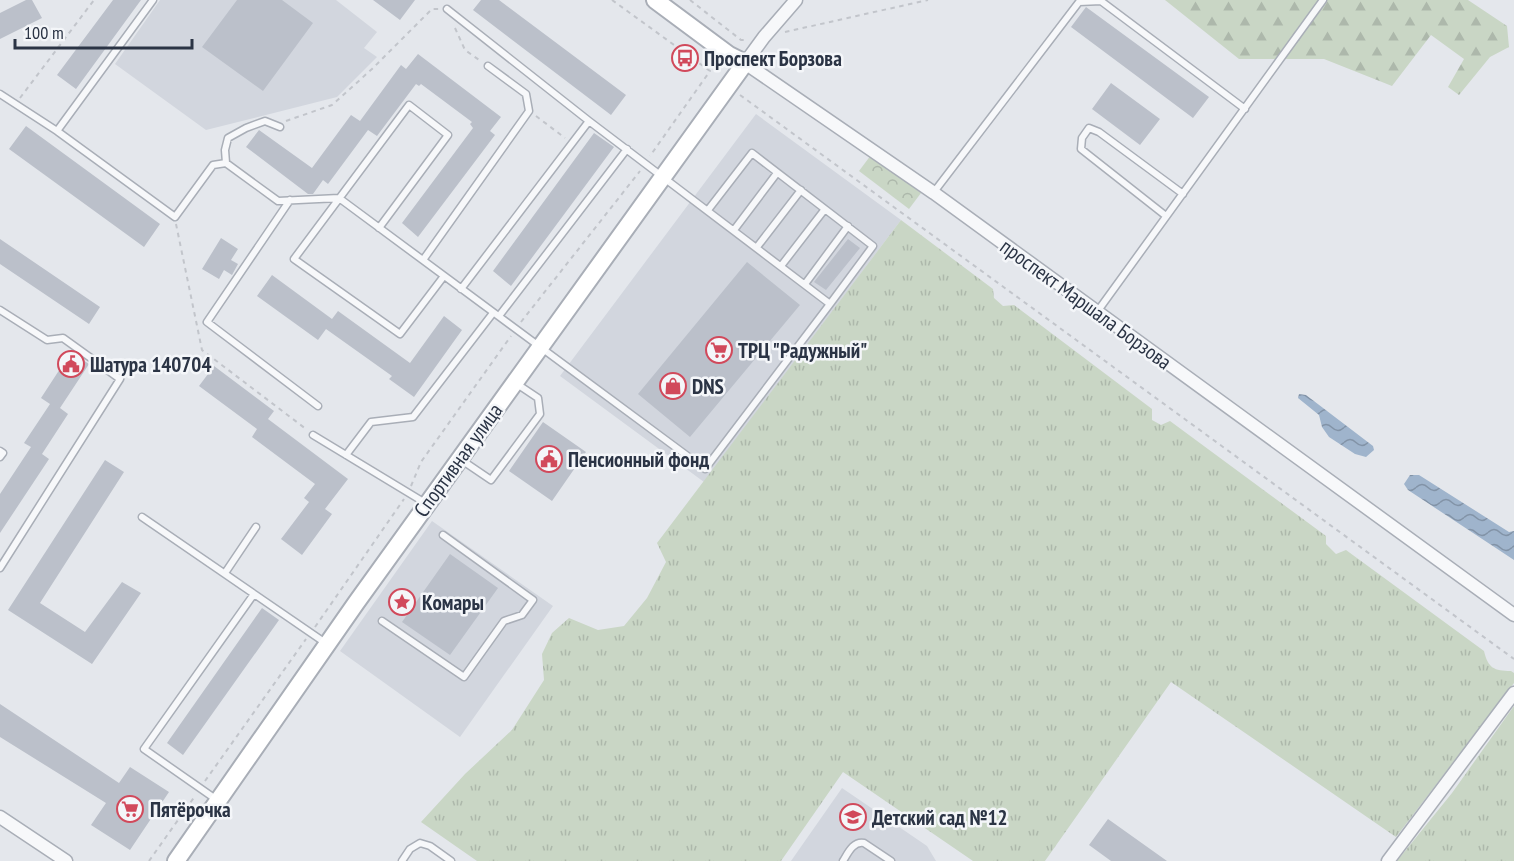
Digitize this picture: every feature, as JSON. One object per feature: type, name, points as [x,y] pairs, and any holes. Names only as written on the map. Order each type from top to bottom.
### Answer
[{"type":"street","name":"проспект Маршала Борзова","points":[[655,0],[729,55],[745,63],[934,193],[1514,615]]},
{"type":"street","points":[[745,63],[796,0]]},
{"type":"street","name":"Спортивная улица","points":[[176,861],[327,644],[745,63]]},
{"type":"street","points":[[1388,861],[1514,693]]},
{"type":"street","points":[[0,817],[66,861]]},
{"type":"lane","points":[[57,131],[153,0]]},
{"type":"lane","points":[[1096,312],[1323,0]]},
{"type":"lane","points":[[934,193],[1079,2],[1101,1],[1245,109]]},
{"type":"lane","points":[[447,9],[589,121],[830,304]]},
{"type":"lane","points":[[423,260],[529,111],[526,94],[488,66]]},
{"type":"lane","points":[[0,94],[57,131],[175,217],[213,165],[226,163],[278,201],[339,198],[705,469],[873,246],[752,153],[708,210]]},
{"type":"lane","points":[[379,228],[448,135],[409,105],[294,259],[400,334],[444,276]]},
{"type":"lane","points":[[226,163],[225,150],[228,138],[265,121],[280,127]]},
{"type":"lane","points":[[461,289],[589,121]]},
{"type":"lane","points":[[1166,216],[1081,150],[1082,138],[1089,128],[1099,132],[1183,194]]},
{"type":"lane","points":[[346,455],[372,422],[413,417],[627,149]]},
{"type":"lane","points":[[734,230],[777,173]]},
{"type":"lane","points":[[757,248],[801,190]]},
{"type":"lane","points":[[290,200],[207,322],[318,406]]},
{"type":"lane","points":[[781,266],[825,209]]},
{"type":"lane","points":[[805,285],[848,226]]},
{"type":"lane","points":[[0,310],[46,340],[63,338],[120,379],[0,568]]},
{"type":"lane","points":[[460,458],[491,480],[540,414],[538,398],[514,382]]},
{"type":"lane","points":[[312,435],[427,504]]},
{"type":"lane","points":[[0,451],[3,453],[0,457]]},
{"type":"lane","points":[[142,517],[327,644]]},
{"type":"lane","points":[[225,573],[256,527]]},
{"type":"lane","points":[[382,621],[464,677],[504,621],[522,615],[533,600],[443,535]]},
{"type":"lane","points":[[218,801],[144,749],[254,594]]},
{"type":"lane","points":[[843,861],[854,845],[859,842],[891,861]]},
{"type":"lane","points":[[402,861],[410,849],[420,843],[430,846],[451,861]]},
{"type":"path","points":[[16,103],[94,0]]},
{"type":"path","points":[[149,861],[403,502],[421,462],[516,329],[646,163],[710,71],[612,0]]},
{"type":"path","points":[[690,0],[741,40],[764,37]]},
{"type":"path","points":[[786,32],[928,0]]},
{"type":"path","points":[[280,127],[284,122],[332,105],[432,9],[447,9],[465,50],[488,66]]},
{"type":"path","points":[[740,95],[1514,659]]},
{"type":"path","points":[[529,111],[572,143]]},
{"type":"shaded area","points":[[160,0],[336,0],[377,32],[364,48],[377,57],[337,97],[206,130],[115,64]]},
{"type":"shaded area","points":[[756,114],[901,220],[704,482],[560,376]]},
{"type":"shaded area","points":[[432,521],[553,606],[460,737],[340,651]]},
{"type":"shaded area","name":"Детский сад №12","points":[[842,788],[927,846],[936,861],[791,861]]},
{"type":"green space","points":[[1165,0],[1468,0],[1507,26],[1509,47],[1490,57],[1459,95],[1448,87],[1464,59],[1431,35],[1392,86],[1324,59],[1239,59]]},
{"type":"green space","points":[[871,155],[921,193],[909,209],[859,171]]},
{"type":"green space","points":[[901,220],[993,289],[994,298],[1003,306],[1014,305],[1152,409],[1152,420],[1161,425],[1170,421],[1326,536],[1326,544],[1336,554],[1346,550],[1484,651],[1490,665],[1514,673],[1514,683],[1396,837],[1171,682],[1045,861],[973,861],[843,772],[781,861],[477,861],[421,822],[465,774],[512,730],[544,680],[542,654],[552,633],[569,618],[598,630],[624,626],[647,598],[666,562],[657,543]]},
{"type":"green space","points":[[1514,706],[1514,861],[1397,861],[1452,793]]},
{"type":"water","points":[[1299,394],[1306,395],[1373,446],[1374,450],[1366,457],[1355,454],[1329,437],[1322,427],[1319,415],[1298,398]]},
{"type":"water","points":[[1410,475],[1419,475],[1509,532],[1514,531],[1514,560],[1408,490],[1404,484]]},
{"type":"building","points":[[26,0],[32,0],[42,18],[0,39],[0,13]]},
{"type":"building","points":[[113,0],[141,0],[76,89],[57,75]]},
{"type":"building","points":[[237,0],[282,0],[313,23],[263,91],[202,47]]},
{"type":"building","points":[[373,0],[415,0],[400,20]]},
{"type":"building","points":[[481,0],[499,0],[626,95],[611,115],[473,10]]},
{"type":"building","points":[[1086,7],[1209,97],[1193,118],[1071,27]]},
{"type":"building","points":[[418,54],[501,117],[490,131],[495,135],[418,237],[402,223],[473,128],[470,124],[472,122],[421,84],[419,86],[416,84],[377,136],[368,130],[328,184],[323,180],[313,194],[308,194],[246,147],[259,130],[312,168],[351,115],[360,121],[401,65],[406,69]]},
{"type":"building","points":[[1111,83],[1160,119],[1140,145],[1092,109]]},
{"type":"building","points":[[26,126],[160,224],[144,247],[9,149]]},
{"type":"building","points":[[594,133],[614,147],[511,286],[493,271]]},
{"type":"building","points":[[221,238],[238,249],[231,260],[238,264],[232,275],[224,270],[219,279],[202,269]]},
{"type":"building","points":[[0,239],[100,307],[89,324],[0,264]]},
{"type":"building","points":[[848,239],[860,248],[826,290],[814,282]]},
{"type":"building","name":"ТРЦ \"Радужный\"","points":[[747,262],[800,305],[690,437],[638,394]]},
{"type":"building","points":[[272,275],[332,319],[338,311],[410,363],[444,316],[462,330],[414,397],[389,379],[392,376],[326,329],[318,340],[257,296]]},
{"type":"building","points":[[71,352],[89,364],[60,408],[68,414],[42,454],[49,459],[0,533],[0,494],[31,447],[24,443],[50,404],[41,398]]},
{"type":"building","points":[[214,366],[274,411],[268,419],[348,479],[325,509],[332,514],[302,555],[281,539],[309,502],[304,498],[315,484],[252,437],[257,429],[199,386]]},
{"type":"building","points":[[543,422],[586,452],[552,501],[509,471]]},
{"type":"building","points":[[105,460],[124,472],[40,603],[85,632],[122,582],[141,593],[92,664],[8,610]]},
{"type":"building","points":[[450,554],[498,588],[450,655],[402,622]]},
{"type":"building","points":[[262,608],[279,620],[183,755],[167,743]]},
{"type":"building","points":[[0,704],[119,783],[130,767],[169,792],[130,850],[91,825],[106,803],[0,737]]},
{"type":"building","points":[[1108,819],[1167,861],[1111,861],[1089,845]]},
{"type":"place","name":"Проспект Борзова","points":[[685,58]]},
{"type":"place","name":"ТРЦ \"Радужный\"","points":[[719,350]]},
{"type":"place","name":"Шатура 140704","points":[[71,364]]},
{"type":"place","name":"DNS","points":[[673,386]]},
{"type":"place","name":"Пенсионный фонд","points":[[549,459]]},
{"type":"place","name":"Комары","points":[[402,602]]},
{"type":"place","name":"Пятёрочка","points":[[130,809]]},
{"type":"place","name":"Детский сад №12","points":[[853,817]]}]
